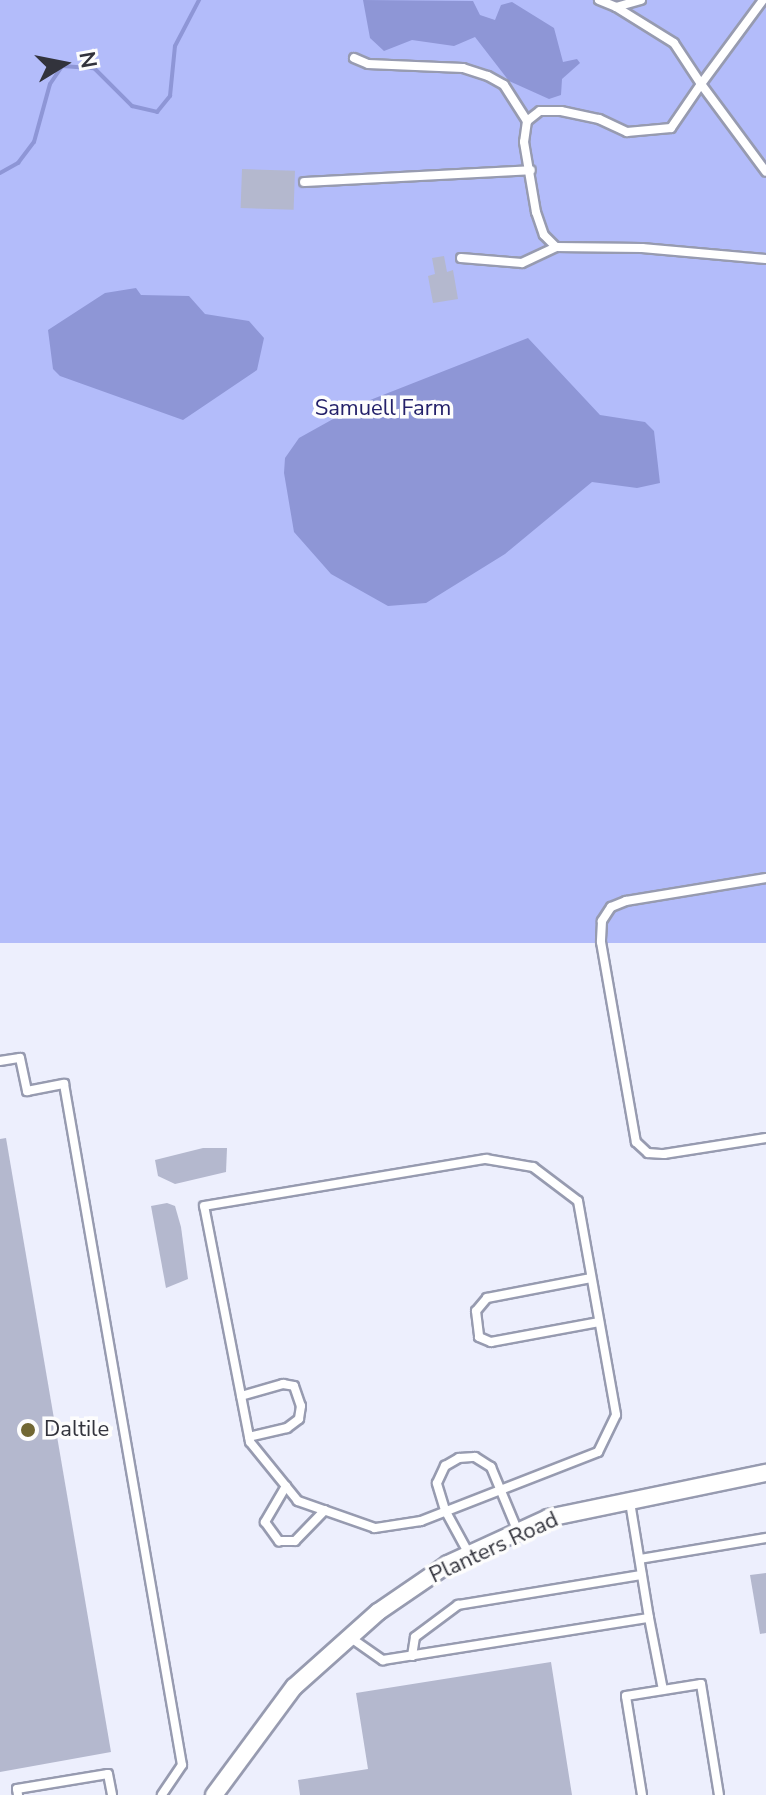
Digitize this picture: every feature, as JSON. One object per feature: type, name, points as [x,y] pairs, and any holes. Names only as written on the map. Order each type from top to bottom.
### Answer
[{"type":"street","name":"Planters Road","points":[[214,1795],[294,1687],[378,1612],[469,1554],[548,1518],[629,1497],[766,1473]]},
{"type":"lane","points":[[599,0],[674,43],[766,172]]},
{"type":"lane","points":[[616,7],[641,0]]},
{"type":"lane","points":[[527,121],[540,111],[561,111],[599,119],[627,132],[671,128],[689,108],[701,84],[763,0]]},
{"type":"lane","points":[[354,58],[368,64],[463,68],[504,85],[527,121],[524,142],[536,212],[544,235],[556,247]]},
{"type":"lane","points":[[304,182],[531,170]]},
{"type":"lane","points":[[461,258],[522,263],[556,247],[642,248],[766,259]]},
{"type":"lane","points":[[766,878],[626,901],[611,907],[602,921],[601,942],[636,1142],[648,1153],[664,1154],[766,1138]]},
{"type":"lane","points":[[0,1061],[20,1058],[27,1091],[64,1084],[182,1765],[162,1795]]},
{"type":"lane","points":[[486,1159],[533,1167],[578,1201],[599,1322],[616,1415],[598,1452],[421,1521],[375,1528],[298,1501],[249,1437],[204,1206],[486,1159]]},
{"type":"lane","points":[[591,1278],[487,1298],[476,1311],[479,1337],[491,1342],[599,1322]]},
{"type":"lane","points":[[241,1396],[283,1384],[294,1386],[301,1406],[299,1419],[287,1428],[249,1437]]},
{"type":"lane","points":[[469,1554],[445,1510],[437,1483],[445,1466],[459,1458],[475,1457],[491,1467],[518,1532]]},
{"type":"lane","points":[[286,1486],[265,1522],[279,1541],[295,1541],[325,1510]]},
{"type":"lane","points":[[629,1497],[663,1690]]},
{"type":"lane","points":[[640,1559],[766,1538]]},
{"type":"lane","points":[[412,1656],[415,1637],[458,1605],[642,1575]]},
{"type":"lane","points":[[350,1637],[383,1660],[649,1618]]},
{"type":"lane","points":[[642,1795],[626,1696],[701,1684],[719,1795]]},
{"type":"lane","points":[[18,1795],[17,1789],[108,1774],[112,1795]]},
{"type":"green space","name":"Samuell Farm","points":[[0,0],[766,0],[766,943],[0,943]]},
{"type":"shaded area","points":[[363,0],[473,1],[480,15],[495,20],[501,5],[512,2],[554,28],[563,62],[577,59],[580,63],[562,79],[561,95],[549,99],[509,81],[475,37],[454,46],[412,40],[384,51],[370,38]]},
{"type":"shaded area","points":[[136,288],[141,295],[189,296],[205,314],[249,321],[264,338],[257,370],[183,420],[60,376],[53,369],[48,330],[105,293]]},
{"type":"shaded area","points":[[528,338],[600,415],[645,422],[654,431],[660,483],[637,488],[592,482],[505,554],[426,603],[388,606],[331,574],[294,532],[284,473],[285,458],[299,438],[360,404]]},
{"type":"building","points":[[242,169],[295,171],[294,210],[241,208]]},
{"type":"building","points":[[444,256],[447,272],[453,270],[458,299],[433,303],[428,276],[435,274],[432,258]]},
{"type":"building","name":"Daltile","points":[[6,1138],[111,1752],[0,1772],[0,1139]]},
{"type":"building","points":[[203,1148],[227,1148],[226,1172],[175,1184],[158,1176],[155,1160]]},
{"type":"building","points":[[167,1203],[175,1206],[181,1227],[188,1279],[166,1288],[151,1206]]},
{"type":"building","points":[[766,1573],[766,1633],[760,1634],[750,1575]]},
{"type":"building","points":[[551,1662],[572,1795],[300,1795],[298,1780],[368,1769],[356,1693]]},
{"type":"waterway","points":[[0,173],[18,163],[34,142],[50,84],[62,66],[94,68],[132,106],[157,112],[170,96],[175,46],[199,0]]},
{"type":"place","name":"Daltile","points":[[28,1430]]}]
